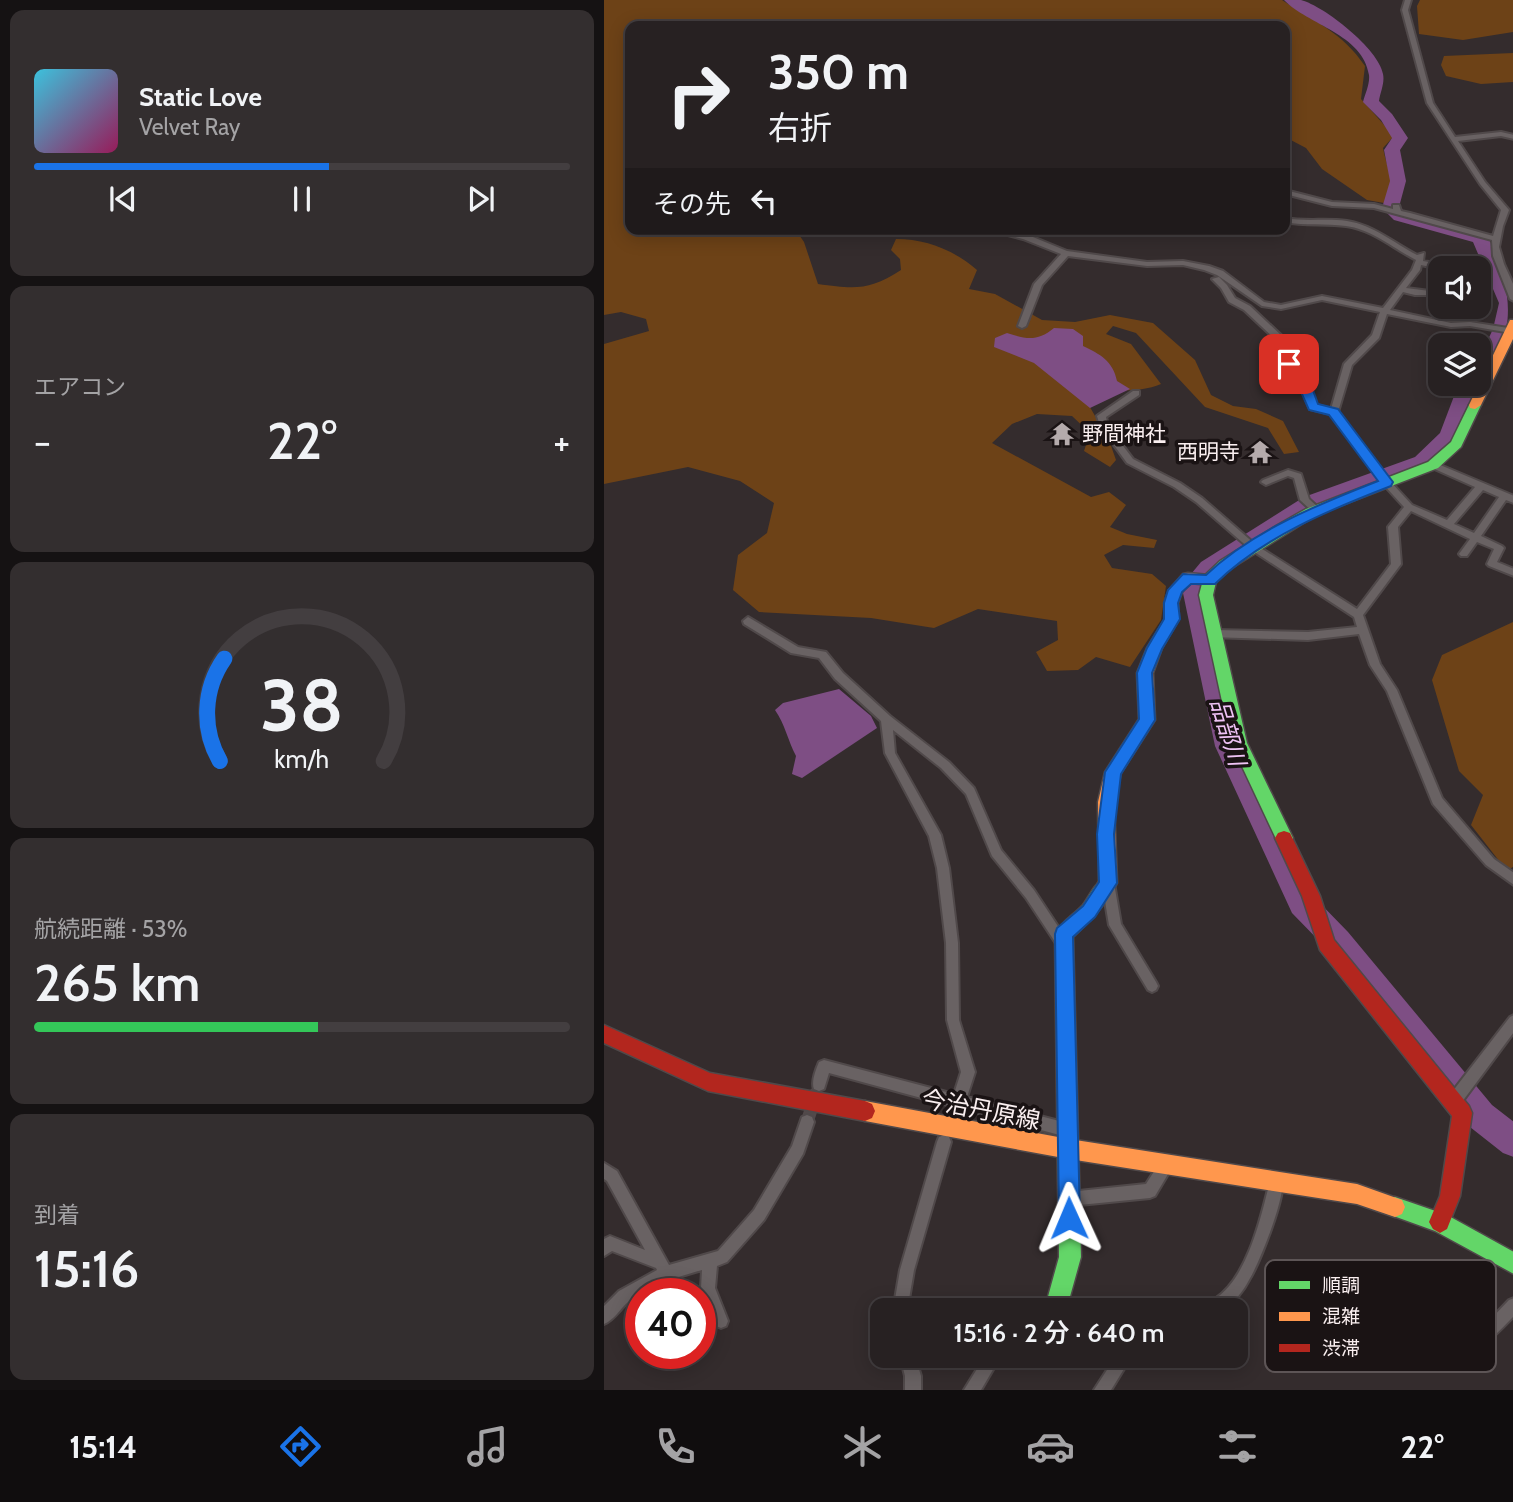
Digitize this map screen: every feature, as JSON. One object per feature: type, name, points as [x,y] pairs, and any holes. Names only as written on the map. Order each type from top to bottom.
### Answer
[{"type":"street","points":[[1408,0],[1405,10],[1430,103],[1482,183],[1509,211],[1495,239],[1494,248],[1512,288],[1513,299]]},
{"type":"street","points":[[1453,139],[1501,134],[1513,138]]},
{"type":"street","points":[[1290,193],[1332,204],[1397,210],[1495,239]]},
{"type":"street","points":[[1290,221],[1302,225],[1347,224],[1368,229],[1428,262]]},
{"type":"street","points":[[1016,235],[1066,253],[1147,264],[1183,263],[1206,268],[1220,273],[1263,304],[1281,307],[1322,298],[1452,325],[1512,327],[1456,444],[1432,465],[1316,510],[1225,565],[1210,580],[1205,595],[1239,743],[1311,896],[1326,944],[1462,1113],[1450,1196],[1440,1222]]},
{"type":"street","points":[[1022,326],[1038,284],[1066,253]]},
{"type":"street","points":[[1334,412],[1348,364],[1376,336],[1384,312],[1416,270],[1419,259]]},
{"type":"street","points":[[1206,268],[1225,287],[1232,300],[1247,308],[1279,338],[1289,364],[1300,375],[1313,407],[1334,412],[1386,482],[1409,507],[1499,548],[1492,564],[1513,573]]},
{"type":"street","points":[[1400,289],[1427,293]]},
{"type":"street","points":[[1136,393],[1101,416],[1104,426],[1130,461],[1199,500],[1253,547],[1358,615],[1375,665],[1392,690],[1437,802],[1490,862],[1513,880]]},
{"type":"street","points":[[1432,465],[1509,499],[1464,554]]},
{"type":"street","points":[[1266,482],[1288,473],[1298,476],[1305,500],[1316,510]]},
{"type":"street","points":[[1449,524],[1480,486]]},
{"type":"street","points":[[1358,615],[1396,564],[1393,527],[1409,507]]},
{"type":"street","points":[[1152,986],[1115,925],[1108,883],[1106,802],[1113,772],[1147,720],[1145,673],[1155,648],[1172,619],[1171,603],[1176,590],[1188,578],[1210,580]]},
{"type":"street","points":[[748,621],[795,650],[822,655],[839,676],[886,719],[945,765],[970,791],[996,853],[1030,894],[1064,944]]},
{"type":"street","points":[[1214,634],[1308,636],[1363,630]]},
{"type":"street","points":[[886,719],[890,752],[935,835],[944,868],[952,943],[953,1020],[968,1072],[957,1107]]},
{"type":"street","points":[[1059,1298],[1070,1257],[1064,934],[1089,911],[1108,883]]},
{"type":"street","points":[[1454,1101],[1513,1021]]},
{"type":"street","name":"今治丹原線","points":[[604,1034],[708,1082],[1069,1149],[1357,1194],[1440,1222],[1513,1264]]},
{"type":"street","points":[[819,1085],[824,1066],[957,1107],[1067,1130]]},
{"type":"street","points":[[604,1317],[624,1296],[663,1268],[721,1256],[759,1215],[798,1149],[807,1122]]},
{"type":"street","points":[[902,1298],[907,1270],[945,1142]]},
{"type":"street","points":[[1069,1199],[1150,1191],[1167,1164]]},
{"type":"street","points":[[604,1170],[612,1177],[663,1268]]},
{"type":"street","points":[[1226,1298],[1235,1291],[1264,1231],[1277,1181]]},
{"type":"street","points":[[604,1249],[610,1244],[663,1268]]},
{"type":"street","points":[[710,1260],[708,1288],[721,1321]]},
{"type":"street","points":[[1496,1324],[1513,1305]]},
{"type":"street","points":[[911,1368],[913,1390]]},
{"type":"street","points":[[972,1390],[986,1368]]},
{"type":"street","points":[[1102,1390],[1117,1368]]},
{"type":"shaded area","points":[[604,0],[1282,0],[1327,28],[1356,54],[1365,66],[1361,99],[1394,136],[1383,148],[1390,177],[1389,194],[1393,201],[1384,203],[1367,200],[1322,169],[1306,148],[1290,140],[1290,21],[625,21],[625,235],[799,235],[818,284],[842,287],[870,285],[901,270],[900,259],[891,250],[896,239],[929,244],[949,251],[977,270],[969,289],[995,294],[1042,320],[1075,322],[1110,315],[1153,323],[1195,360],[1211,395],[1233,406],[1256,409],[1283,421],[1299,452],[1284,454],[1268,428],[1205,407],[1136,333],[1113,326],[1106,334],[1131,344],[1161,384],[1133,390],[1080,390],[1109,440],[1116,460],[1110,467],[1084,451],[1090,433],[1072,416],[1037,414],[1012,424],[992,443],[1091,497],[1109,492],[1126,505],[1110,527],[1127,534],[1157,540],[1154,548],[1123,545],[1104,555],[1112,568],[1152,574],[1166,586],[1161,620],[1130,667],[1096,657],[1078,670],[1047,671],[1036,652],[1058,640],[1057,621],[978,609],[934,628],[871,618],[759,612],[733,590],[738,555],[767,533],[774,503],[740,481],[688,467],[604,484],[604,344],[649,331],[646,319],[621,312],[604,315]]},
{"type":"shaded area","points":[[1420,0],[1513,0],[1513,32],[1463,40],[1419,34],[1417,6]]},
{"type":"shaded area","points":[[1513,53],[1513,82],[1481,84],[1446,76],[1441,65],[1444,56]]},
{"type":"shaded area","points":[[1054,328],[1073,329],[1083,336],[1083,346],[1105,359],[1117,381],[1130,389],[1090,408],[1034,363],[994,347],[995,338],[1007,333],[1031,338],[1042,336]]},
{"type":"shaded area","points":[[1513,622],[1514,866],[1507,871],[1471,825],[1483,795],[1459,771],[1432,680],[1442,655]]},
{"type":"shaded area","points":[[839,689],[871,716],[877,728],[802,778],[792,774],[796,756],[775,710],[783,703]]},
{"type":"waterway","name":"品部川","points":[[1291,0],[1354,41],[1372,63],[1376,78],[1371,102],[1387,117],[1400,138],[1392,150],[1398,181],[1390,208],[1400,216],[1480,239],[1508,303],[1505,319],[1491,354]]},
{"type":"waterway","name":"品部川","points":[[1465,396],[1454,428],[1442,445],[1422,462],[1312,502],[1209,568],[1194,586],[1194,593],[1228,746],[1302,904],[1338,941],[1481,1116],[1514,1142]]},
{"type":"tunnel","points":[[807,1122],[819,1085]]},
{"type":"traffic: fast","points":[[1284,838],[1239,743],[1206,595],[1209,580],[1225,565],[1311,512],[1433,465],[1456,444],[1475,405]]},
{"type":"traffic: fast","points":[[1059,1298],[1070,1257],[1064,934],[1089,911],[1105,887]]},
{"type":"traffic: fast","points":[[1395,1207],[1440,1222],[1514,1264]]},
{"type":"traffic: slow","points":[[1475,405],[1514,323]]},
{"type":"traffic: slow","points":[[1105,887],[1108,883],[1106,802],[1113,772],[1147,720],[1145,673],[1155,648],[1172,619],[1171,603],[1176,590],[1188,578],[1209,580]]},
{"type":"traffic: slow","points":[[865,1111],[1069,1149],[1357,1194],[1395,1207]]},
{"type":"traffic: jam","points":[[1284,838],[1311,896],[1326,944],[1462,1113],[1450,1196],[1440,1222]]},
{"type":"traffic: jam","points":[[604,1034],[708,1082],[865,1111]]},
{"type":"place","name":"野間神社","points":[[1062,434]]},
{"type":"place","name":"西明寺","points":[[1260,452]]},
{"type":"route","points":[[1069,1218],[1064,934],[1089,911],[1108,883],[1106,802],[1113,772],[1147,720],[1145,673],[1155,648],[1172,619],[1171,603],[1176,590],[1188,578],[1210,580],[1225,565],[1311,512],[1386,482],[1334,412],[1313,407],[1300,375],[1289,364]]}]
